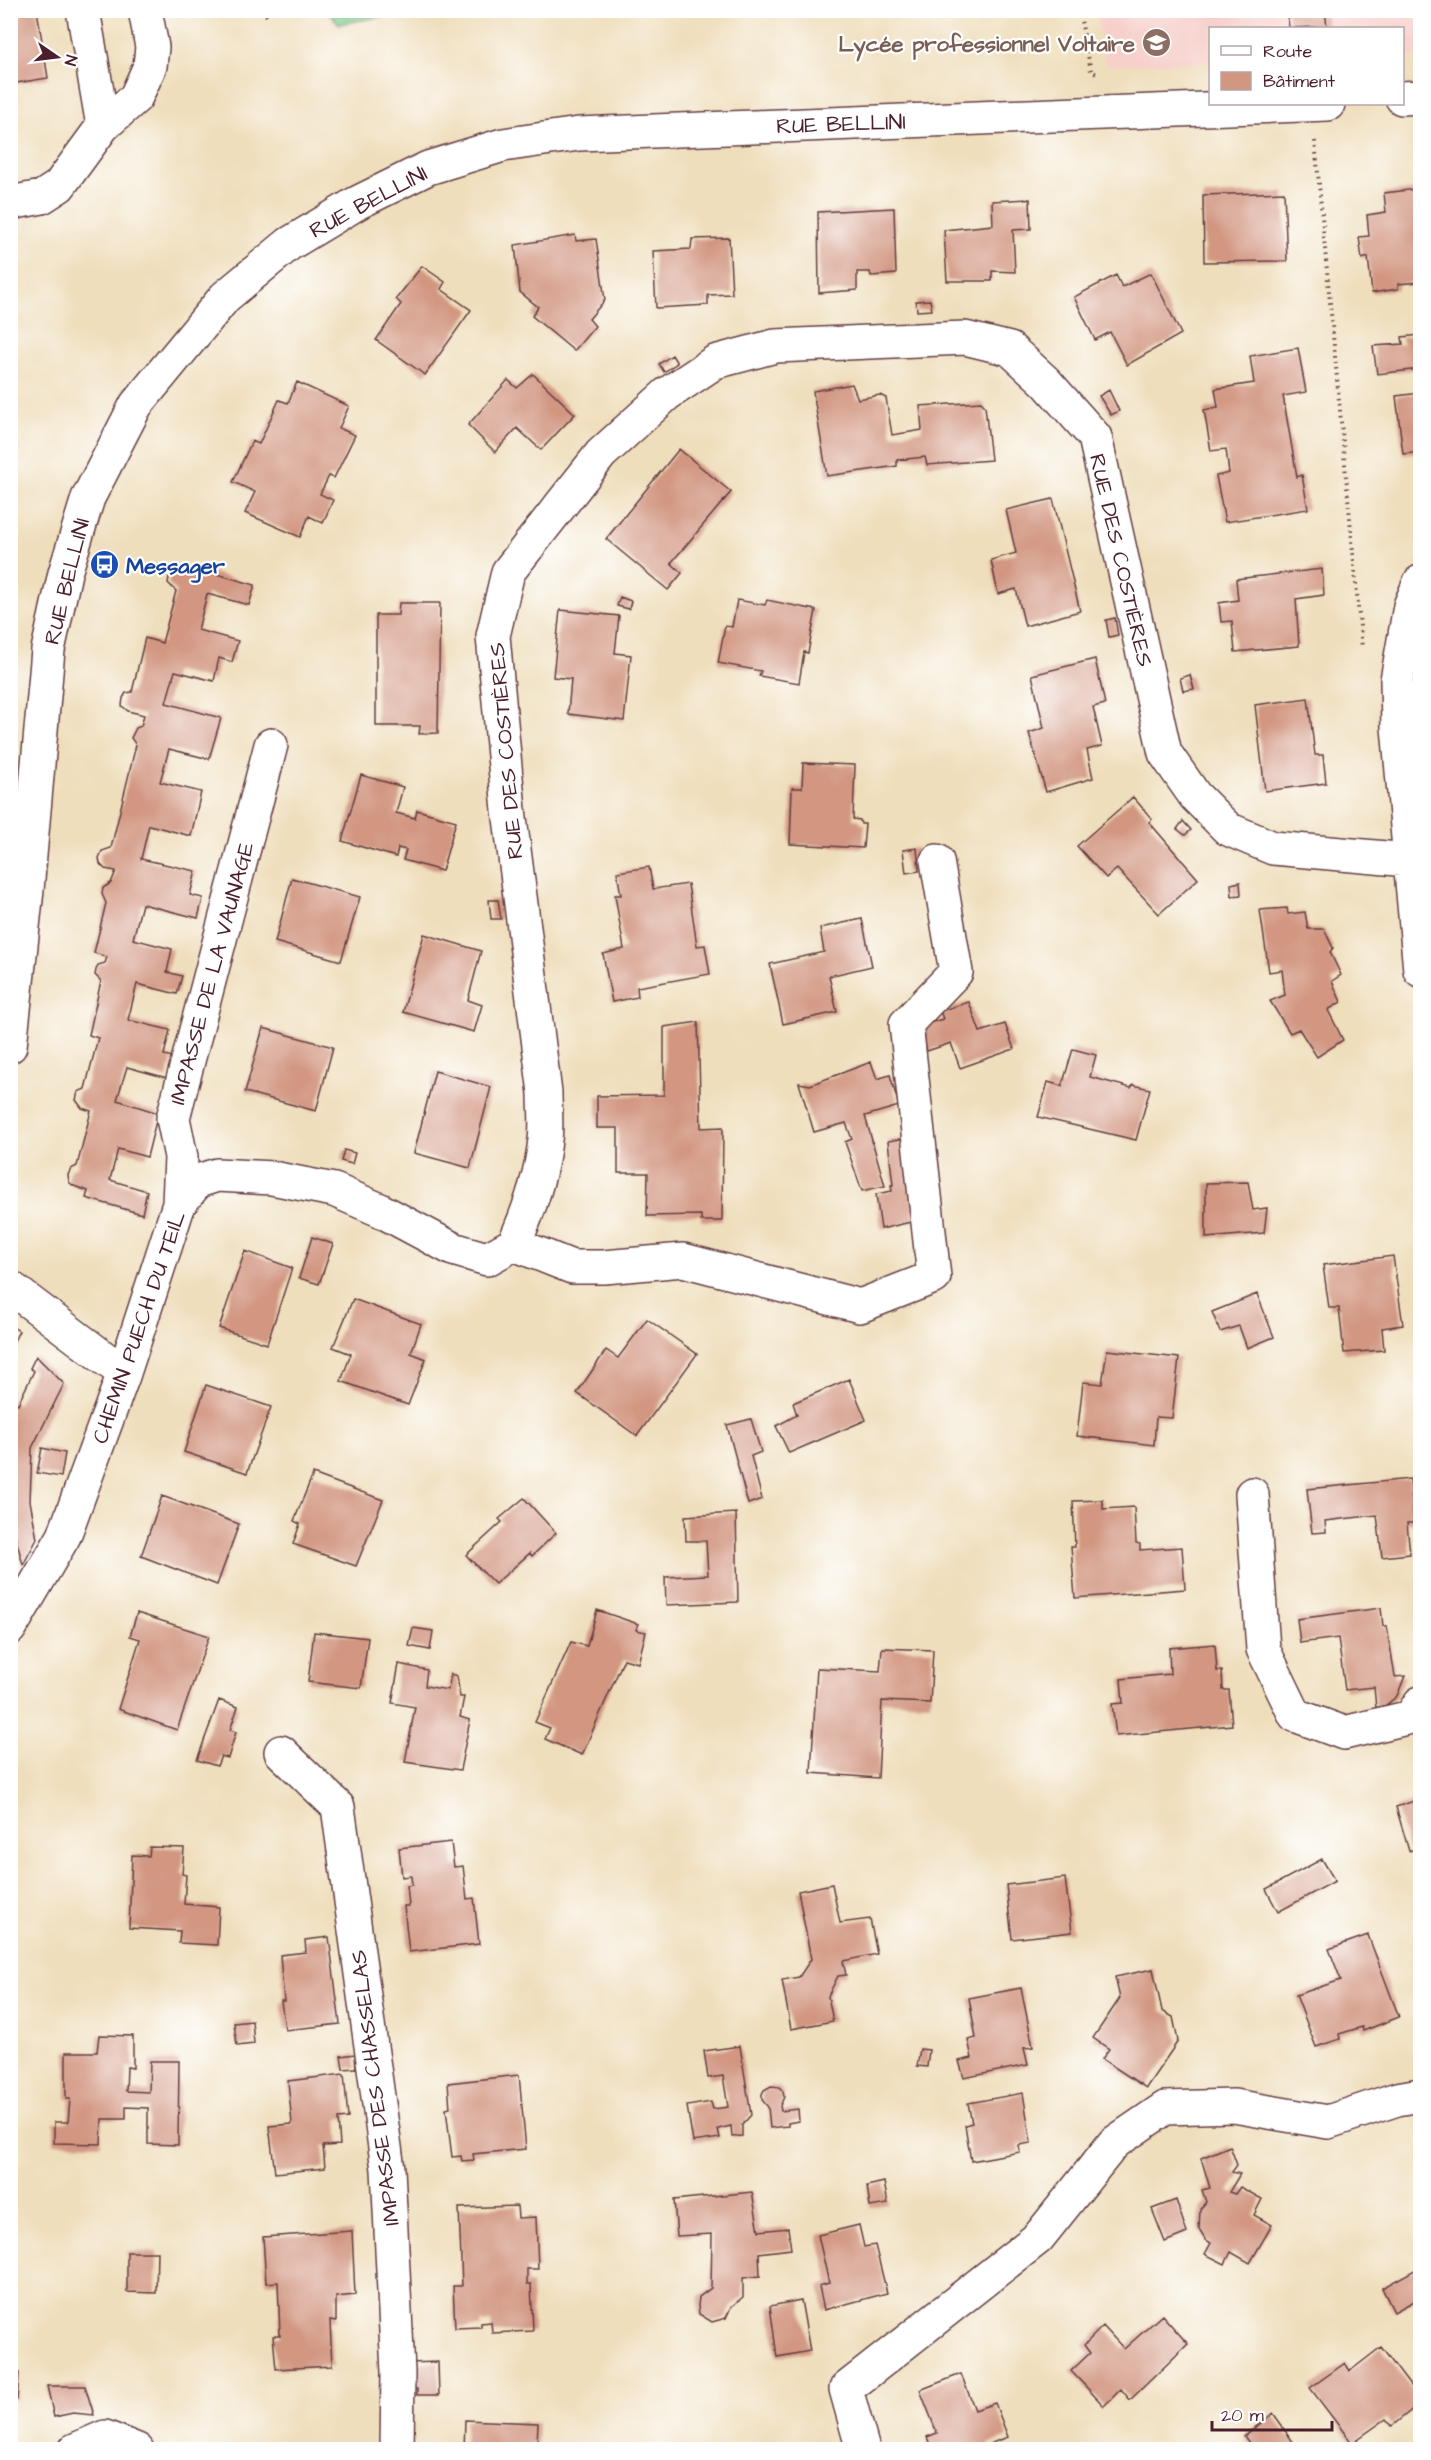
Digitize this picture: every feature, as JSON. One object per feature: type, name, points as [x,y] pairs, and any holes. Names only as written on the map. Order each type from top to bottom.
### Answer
[{"type":"street","points":[[83,10],[103,126]]},
{"type":"street","points":[[10,203],[42,197],[59,186],[103,126],[136,97],[150,66],[152,47],[145,10]]},
{"type":"street","points":[[1404,98],[1420,97]]},
{"type":"street","name":"RUE BELLINI","points":[[10,1046],[19,883],[48,650],[65,573],[88,498],[136,405],[225,297],[289,244],[357,203],[428,168],[503,145],[579,134],[1296,105]]},
{"type":"street","name":"RUE DES COSTIÈRES","points":[[514,1244],[527,1217],[545,1139],[544,1093],[509,810],[493,636],[507,572],[601,454],[667,394],[715,362],[775,346],[965,338],[1010,349],[1046,382],[1095,437],[1165,753],[1195,796],[1228,829],[1273,848],[1409,860]]},
{"type":"street","points":[[1420,582],[1410,606],[1397,680],[1398,727],[1420,970]]},
{"type":"street","name":"IMPASSE DE LA VAUNAGE","points":[[179,1204],[181,1157],[173,1118],[271,745]]},
{"type":"street","points":[[514,1244],[572,1267],[604,1267],[683,1260],[860,1306],[934,1277],[906,1024],[956,972],[937,861]]},
{"type":"street","name":"CHEMIN PUECH DU TEIL","points":[[10,1628],[64,1536],[124,1373],[179,1204],[198,1181],[217,1175],[272,1178],[334,1190],[380,1210],[453,1249],[487,1259],[514,1244]]},
{"type":"street","points":[[10,1287],[124,1373]]},
{"type":"street","points":[[1252,1494],[1263,1649],[1295,1715],[1344,1733],[1411,1717],[1420,1703]]},
{"type":"street","name":"IMPASSE DES CHASSELAS","points":[[281,1752],[338,1807],[388,2169],[398,2372],[397,2450]]},
{"type":"street","points":[[863,2450],[846,2389],[1038,2238],[1114,2143],[1165,2108],[1234,2106],[1329,2122],[1397,2099],[1420,2095]]},
{"type":"street","points":[[75,2450],[105,2437],[137,2450]]},
{"type":"path","points":[[262,10],[267,16]]},
{"type":"path","points":[[1079,10],[1091,71],[1105,78]]},
{"type":"path","points":[[1321,105],[1363,653]]},
{"type":"shaded area","name":"Lycée professionnel Voltaire","points":[[1096,11],[1420,11],[1420,57],[1404,58],[1404,27],[1209,27],[1209,62],[1106,65]]},
{"type":"green space","points":[[328,11],[414,11],[339,24]]},
{"type":"building","points":[[10,10],[37,10],[48,78],[10,84]]},
{"type":"building","points":[[1287,10],[1325,10],[1327,27],[1289,27]]},
{"type":"building","points":[[1417,189],[1420,225],[1420,282],[1398,284],[1398,289],[1372,293],[1368,257],[1362,259],[1359,237],[1369,236],[1367,215],[1386,212],[1384,193]]},
{"type":"building","points":[[1284,192],[1287,261],[1204,262],[1203,195]]},
{"type":"building","points":[[1030,199],[1031,229],[1013,230],[1015,272],[992,271],[992,281],[947,281],[944,230],[993,225],[992,201]]},
{"type":"building","points":[[894,208],[896,274],[871,276],[870,272],[857,272],[857,290],[819,293],[818,212]]},
{"type":"building","points":[[575,235],[576,241],[596,239],[605,300],[589,319],[595,326],[574,351],[532,316],[538,307],[520,292],[515,245]]},
{"type":"building","points":[[729,238],[732,294],[708,295],[708,305],[656,308],[653,251],[691,249],[692,239]]},
{"type":"building","points":[[422,266],[445,282],[441,289],[471,310],[425,375],[376,340],[401,304],[396,299]]},
{"type":"building","points":[[1151,273],[1181,334],[1127,365],[1110,332],[1095,340],[1074,297],[1116,275],[1122,287]]},
{"type":"building","points":[[930,300],[932,310],[917,311],[916,301]]},
{"type":"building","points":[[1420,335],[1420,369],[1377,374],[1373,346],[1403,344],[1402,337]]},
{"type":"building","points":[[1298,348],[1306,392],[1283,396],[1297,477],[1302,475],[1308,509],[1225,522],[1216,476],[1229,473],[1226,449],[1211,451],[1204,410],[1218,407],[1215,389],[1254,383],[1250,356]]},
{"type":"building","points":[[672,355],[677,363],[664,372],[659,364]]},
{"type":"building","points":[[533,374],[575,414],[541,450],[517,428],[495,452],[468,425],[508,380],[517,388]]},
{"type":"building","points":[[297,382],[349,406],[339,428],[355,435],[334,478],[329,476],[320,494],[333,500],[323,523],[309,516],[300,537],[245,513],[255,492],[233,482],[252,441],[259,444],[279,400],[288,403]]},
{"type":"building","points":[[852,384],[858,399],[880,395],[886,398],[892,435],[922,430],[920,406],[981,402],[985,406],[991,460],[927,465],[925,457],[897,460],[897,466],[827,476],[813,391]]},
{"type":"building","points":[[1109,390],[1119,411],[1111,415],[1099,396]]},
{"type":"building","points":[[1420,393],[1420,452],[1403,454],[1396,396]]},
{"type":"building","points":[[679,449],[731,492],[671,563],[682,573],[668,590],[606,539]]},
{"type":"building","points":[[1053,499],[1080,611],[1025,626],[1016,589],[998,594],[991,560],[1016,553],[1006,510]]},
{"type":"building","points":[[1322,569],[1324,595],[1296,599],[1299,646],[1235,652],[1232,621],[1221,622],[1219,603],[1238,600],[1236,579]]},
{"type":"building","points":[[203,570],[255,585],[249,605],[207,594],[198,630],[238,641],[232,662],[219,658],[214,681],[175,671],[166,703],[221,718],[209,759],[169,749],[160,782],[201,792],[191,836],[149,825],[141,859],[196,871],[190,895],[203,898],[198,918],[142,904],[133,939],[172,949],[167,972],[182,976],[177,994],[137,984],[128,1020],[170,1030],[164,1055],[173,1057],[167,1078],[127,1067],[117,1100],[158,1113],[147,1157],[118,1149],[110,1180],[147,1191],[142,1214],[86,1198],[88,1191],[69,1182],[68,1175],[71,1169],[77,1166],[91,1111],[82,1108],[76,1100],[78,1092],[85,1089],[98,1038],[89,1035],[101,981],[95,975],[98,965],[105,963],[107,957],[94,953],[106,903],[102,894],[103,888],[111,883],[116,871],[105,869],[100,864],[99,858],[102,851],[111,848],[136,745],[131,738],[136,728],[141,726],[144,715],[128,711],[122,706],[123,698],[126,693],[132,692],[145,638],[162,643],[176,591],[168,583],[169,577],[178,572],[201,577]]},
{"type":"building","points":[[620,597],[631,601],[629,609],[617,606]]},
{"type":"building","points":[[737,600],[765,605],[767,600],[816,610],[808,653],[804,652],[799,683],[759,676],[761,671],[718,663],[725,626],[732,627]]},
{"type":"building","points":[[399,603],[440,603],[438,733],[419,734],[420,726],[376,726],[376,615],[398,615]]},
{"type":"building","points":[[560,610],[619,616],[615,653],[631,655],[624,721],[568,714],[571,679],[553,677]]},
{"type":"building","points":[[1115,618],[1118,635],[1109,637],[1106,620]]},
{"type":"building","points":[[1095,659],[1105,704],[1093,707],[1102,746],[1087,750],[1093,778],[1046,792],[1029,733],[1044,728],[1032,675]]},
{"type":"building","points":[[1190,675],[1194,689],[1183,691],[1180,678]]},
{"type":"building","points":[[1308,698],[1315,755],[1323,755],[1326,783],[1265,791],[1255,705]]},
{"type":"building","points":[[803,763],[855,765],[853,819],[865,824],[863,848],[790,844],[792,788],[802,788]]},
{"type":"building","points":[[361,775],[403,787],[396,813],[415,818],[417,810],[456,821],[442,871],[403,860],[406,850],[398,848],[396,857],[342,841]]},
{"type":"building","points":[[1133,797],[1152,819],[1149,822],[1198,879],[1159,914],[1117,869],[1106,878],[1077,846]]},
{"type":"building","points":[[1183,821],[1191,830],[1185,835],[1177,829]]},
{"type":"building","points":[[917,848],[919,871],[906,873],[903,850]]},
{"type":"building","points":[[649,867],[653,889],[688,884],[697,946],[705,945],[710,974],[637,987],[638,997],[612,1002],[603,954],[624,949],[615,895],[621,895],[617,872]]},
{"type":"building","points":[[292,878],[360,897],[341,961],[275,942]]},
{"type":"building","points":[[1240,882],[1241,895],[1232,896],[1231,884]]},
{"type":"building","points":[[489,900],[498,900],[501,919],[491,919]]},
{"type":"building","points":[[1287,908],[1288,914],[1305,912],[1308,929],[1324,929],[1333,948],[1330,952],[1341,975],[1332,981],[1341,1002],[1328,1010],[1343,1040],[1317,1057],[1299,1029],[1290,1033],[1270,1001],[1285,995],[1282,970],[1269,972],[1260,910]]},
{"type":"building","points":[[862,919],[872,966],[829,976],[837,1012],[783,1024],[770,964],[824,952],[820,928]]},
{"type":"building","points":[[424,934],[481,951],[468,1000],[482,1005],[474,1032],[403,1012]]},
{"type":"building","points":[[969,1002],[980,1032],[1005,1024],[1014,1049],[960,1068],[951,1043],[927,1051],[919,1026],[943,1019],[940,1011]]},
{"type":"building","points":[[698,1022],[701,1128],[723,1127],[722,1221],[701,1221],[701,1215],[647,1216],[648,1173],[618,1173],[618,1128],[597,1128],[597,1096],[664,1095],[664,1027]]},
{"type":"building","points":[[263,1028],[333,1047],[316,1111],[245,1092]]},
{"type":"building","points":[[1073,1049],[1096,1055],[1090,1077],[1131,1088],[1133,1085],[1150,1089],[1136,1140],[1038,1117],[1048,1082],[1062,1086]]},
{"type":"building","points":[[871,1062],[877,1079],[890,1075],[899,1106],[865,1116],[885,1186],[862,1191],[845,1142],[852,1139],[846,1123],[814,1132],[799,1083],[810,1085]]},
{"type":"building","points":[[435,1071],[491,1087],[470,1168],[414,1153]]},
{"type":"building","points":[[906,1138],[915,1221],[881,1229],[876,1194],[892,1191],[891,1185],[893,1185],[888,1141]]},
{"type":"building","points":[[344,1150],[355,1153],[352,1164],[341,1161]]},
{"type":"building","points":[[1248,1182],[1253,1210],[1267,1208],[1264,1233],[1206,1238],[1206,1183]]},
{"type":"building","points":[[312,1237],[333,1244],[319,1284],[299,1278]]},
{"type":"building","points":[[245,1251],[292,1268],[267,1344],[219,1328]]},
{"type":"building","points":[[1393,1256],[1403,1325],[1382,1328],[1384,1350],[1344,1353],[1339,1308],[1329,1308],[1323,1265]]},
{"type":"building","points":[[1257,1294],[1274,1337],[1247,1348],[1239,1326],[1220,1332],[1212,1312]]},
{"type":"building","points":[[353,1299],[421,1324],[411,1353],[426,1359],[408,1405],[341,1381],[351,1354],[333,1347]]},
{"type":"building","points":[[647,1319],[697,1354],[637,1436],[577,1393],[606,1350],[618,1358]]},
{"type":"building","points":[[10,1325],[19,1331],[10,1349]]},
{"type":"building","points":[[1107,1350],[1179,1358],[1172,1418],[1156,1417],[1154,1445],[1077,1436],[1083,1382],[1102,1384]]},
{"type":"building","points":[[36,1356],[64,1384],[32,1448],[30,1501],[37,1539],[23,1565],[10,1516],[10,1400],[18,1404],[34,1371],[30,1368]]},
{"type":"building","points":[[849,1379],[866,1420],[789,1453],[776,1426],[797,1415],[793,1403]]},
{"type":"building","points":[[206,1385],[271,1407],[247,1473],[184,1452]]},
{"type":"building","points":[[751,1419],[761,1452],[751,1456],[762,1499],[748,1504],[727,1425]]},
{"type":"building","points":[[42,1448],[65,1453],[61,1477],[37,1473]]},
{"type":"building","points":[[313,1474],[383,1500],[356,1566],[293,1544],[300,1524],[294,1521]]},
{"type":"building","points":[[1410,1479],[1414,1523],[1407,1523],[1410,1554],[1382,1557],[1377,1515],[1325,1521],[1326,1532],[1312,1533],[1307,1489]]},
{"type":"building","points":[[162,1496],[239,1524],[217,1585],[141,1556]]},
{"type":"building","points":[[524,1498],[556,1533],[532,1556],[530,1553],[495,1584],[466,1555],[502,1522],[499,1519]]},
{"type":"building","points":[[1103,1500],[1103,1509],[1134,1507],[1136,1543],[1140,1544],[1140,1550],[1182,1547],[1185,1589],[1075,1598],[1071,1547],[1075,1547],[1073,1501]]},
{"type":"building","points":[[736,1513],[738,1602],[666,1605],[665,1577],[708,1575],[706,1541],[686,1541],[685,1516]]},
{"type":"building","points":[[1381,1608],[1383,1626],[1387,1626],[1395,1677],[1405,1676],[1397,1696],[1385,1706],[1376,1708],[1374,1687],[1345,1690],[1338,1638],[1300,1643],[1297,1619]]},
{"type":"building","points":[[597,1610],[638,1624],[636,1630],[646,1632],[638,1663],[624,1659],[582,1755],[545,1739],[550,1728],[535,1722],[571,1642],[587,1646]]},
{"type":"building","points":[[137,1613],[209,1636],[177,1730],[118,1709],[140,1639],[130,1636]]},
{"type":"building","points":[[413,1628],[433,1631],[430,1650],[409,1646]]},
{"type":"building","points":[[314,1632],[368,1638],[361,1688],[308,1682]]},
{"type":"building","points":[[1215,1644],[1217,1671],[1222,1671],[1223,1690],[1229,1690],[1232,1725],[1116,1736],[1112,1704],[1123,1703],[1121,1679],[1170,1674],[1169,1648]]},
{"type":"building","points":[[882,1648],[933,1650],[930,1703],[882,1701],[878,1778],[811,1773],[817,1668],[880,1671]]},
{"type":"building","points":[[399,1664],[427,1670],[425,1686],[448,1690],[451,1674],[457,1676],[460,1697],[464,1697],[460,1717],[470,1720],[460,1770],[405,1762],[415,1707],[392,1703]]},
{"type":"building","points":[[219,1700],[238,1707],[230,1730],[236,1732],[228,1758],[221,1756],[217,1766],[197,1760]]},
{"type":"building","points":[[1420,1799],[1420,1847],[1409,1851],[1396,1807]]},
{"type":"building","points":[[451,1842],[454,1867],[463,1866],[467,1899],[474,1898],[479,1944],[409,1952],[404,1906],[409,1906],[407,1886],[412,1885],[411,1876],[402,1877],[399,1848]]},
{"type":"building","points":[[150,1847],[184,1848],[182,1874],[186,1875],[184,1904],[219,1907],[217,1945],[179,1943],[180,1931],[129,1928],[132,1855],[149,1856]]},
{"type":"building","points":[[1322,1859],[1335,1881],[1278,1912],[1266,1889]]},
{"type":"building","points":[[1065,1878],[1072,1932],[1012,1939],[1006,1885]]},
{"type":"building","points":[[832,1884],[840,1923],[870,1919],[877,1954],[843,1961],[846,1975],[838,1976],[828,1996],[833,2021],[791,2029],[782,1980],[799,1977],[811,1959],[798,1891]]},
{"type":"building","points":[[1368,1935],[1399,2017],[1363,2031],[1362,2027],[1339,2034],[1340,2039],[1316,2047],[1296,1995],[1341,1980],[1329,1949]]},
{"type":"building","points":[[329,1937],[340,2024],[285,2030],[281,2001],[284,2001],[280,1955],[306,1952],[305,1940]]},
{"type":"building","points":[[1153,1969],[1162,2011],[1173,2017],[1178,2041],[1146,2088],[1102,2059],[1109,2049],[1093,2038],[1120,1998],[1115,1977]]},
{"type":"building","points":[[1021,1988],[1033,2047],[1024,2048],[1028,2065],[964,2078],[959,2061],[972,2058],[968,2040],[976,2038],[969,1998]]},
{"type":"building","points":[[252,2021],[254,2044],[237,2046],[234,2023]]},
{"type":"building","points":[[99,2035],[133,2036],[133,2068],[127,2067],[126,2091],[149,2092],[150,2061],[179,2061],[178,2145],[148,2144],[148,2108],[126,2107],[126,2119],[102,2119],[101,2144],[54,2143],[54,2122],[68,2122],[70,2099],[66,2099],[66,2052],[97,2052]]},
{"type":"building","points":[[740,2046],[751,2115],[742,2125],[742,2136],[732,2137],[731,2126],[718,2129],[720,2138],[693,2142],[687,2106],[711,2102],[713,2109],[728,2107],[723,2076],[708,2078],[704,2051]]},
{"type":"building","points":[[920,2049],[929,2050],[927,2067],[917,2066]]},
{"type":"building","points":[[355,2054],[356,2068],[343,2069],[341,2056]]},
{"type":"building","points":[[344,2074],[348,2118],[338,2119],[340,2145],[323,2146],[325,2168],[275,2173],[269,2126],[292,2124],[288,2081]]},
{"type":"building","points":[[519,2075],[526,2149],[473,2154],[474,2160],[462,2161],[461,2156],[452,2157],[446,2109],[450,2108],[448,2083]]},
{"type":"building","points":[[771,2086],[779,2087],[783,2091],[781,2111],[798,2109],[799,2121],[788,2123],[788,2126],[770,2128],[768,2107],[762,2100],[762,2094]]},
{"type":"building","points":[[1023,2093],[1031,2143],[1019,2145],[1020,2152],[971,2161],[965,2125],[972,2123],[968,2103]]},
{"type":"building","points":[[1230,2146],[1237,2165],[1232,2172],[1240,2174],[1229,2192],[1235,2194],[1240,2187],[1262,2199],[1254,2215],[1272,2225],[1250,2263],[1231,2252],[1225,2264],[1205,2254],[1211,2243],[1206,2240],[1199,2229],[1200,2209],[1206,2202],[1202,2190],[1210,2188],[1201,2158]]},
{"type":"building","points":[[884,2182],[888,2204],[870,2207],[867,2186]]},
{"type":"building","points":[[752,2192],[759,2231],[788,2228],[791,2249],[759,2253],[760,2276],[743,2278],[743,2297],[731,2307],[726,2318],[712,2322],[699,2314],[698,2306],[699,2297],[711,2288],[712,2234],[677,2236],[674,2200]]},
{"type":"building","points":[[1176,2200],[1187,2233],[1165,2242],[1152,2209]]},
{"type":"building","points":[[517,2206],[518,2218],[536,2217],[538,2269],[527,2269],[527,2284],[531,2284],[533,2331],[492,2333],[491,2322],[481,2323],[481,2327],[455,2328],[453,2286],[462,2286],[459,2208]]},
{"type":"building","points":[[859,2225],[864,2247],[875,2245],[887,2293],[824,2310],[819,2286],[829,2283],[818,2235]]},
{"type":"building","points":[[352,2231],[355,2295],[336,2297],[336,2321],[330,2320],[332,2366],[276,2369],[273,2336],[280,2336],[278,2282],[266,2283],[263,2237]]},
{"type":"building","points":[[127,2252],[157,2252],[156,2293],[127,2292]]},
{"type":"building","points":[[1420,2267],[1420,2298],[1394,2312],[1382,2288]]},
{"type":"building","points":[[801,2300],[810,2351],[777,2357],[770,2306]]},
{"type":"building","points":[[1162,2315],[1188,2344],[1130,2400],[1121,2389],[1104,2406],[1071,2371],[1090,2353],[1084,2345],[1103,2326],[1124,2349]]},
{"type":"building","points":[[1381,2347],[1420,2399],[1420,2403],[1392,2426],[1386,2419],[1352,2443],[1310,2388],[1345,2363],[1350,2371]]},
{"type":"building","points":[[438,2362],[439,2395],[417,2395],[417,2389],[409,2390],[408,2363]]},
{"type":"building","points":[[10,2372],[19,2373],[17,2400],[10,2399]]},
{"type":"building","points":[[961,2374],[975,2410],[995,2403],[1008,2437],[989,2444],[990,2448],[986,2450],[932,2450],[927,2437],[937,2433],[920,2390]]},
{"type":"building","points":[[47,2386],[85,2386],[94,2415],[73,2413],[54,2417]]},
{"type":"building","points":[[1273,2414],[1299,2450],[1254,2450],[1244,2436]]},
{"type":"building","points":[[465,2420],[538,2423],[537,2444],[529,2445],[528,2450],[464,2450]]},
{"type":"place","name":"Lycée professionnel Voltaire","points":[[1156,43]]},
{"type":"place","name":"Messager","points":[[105,565]]}]
